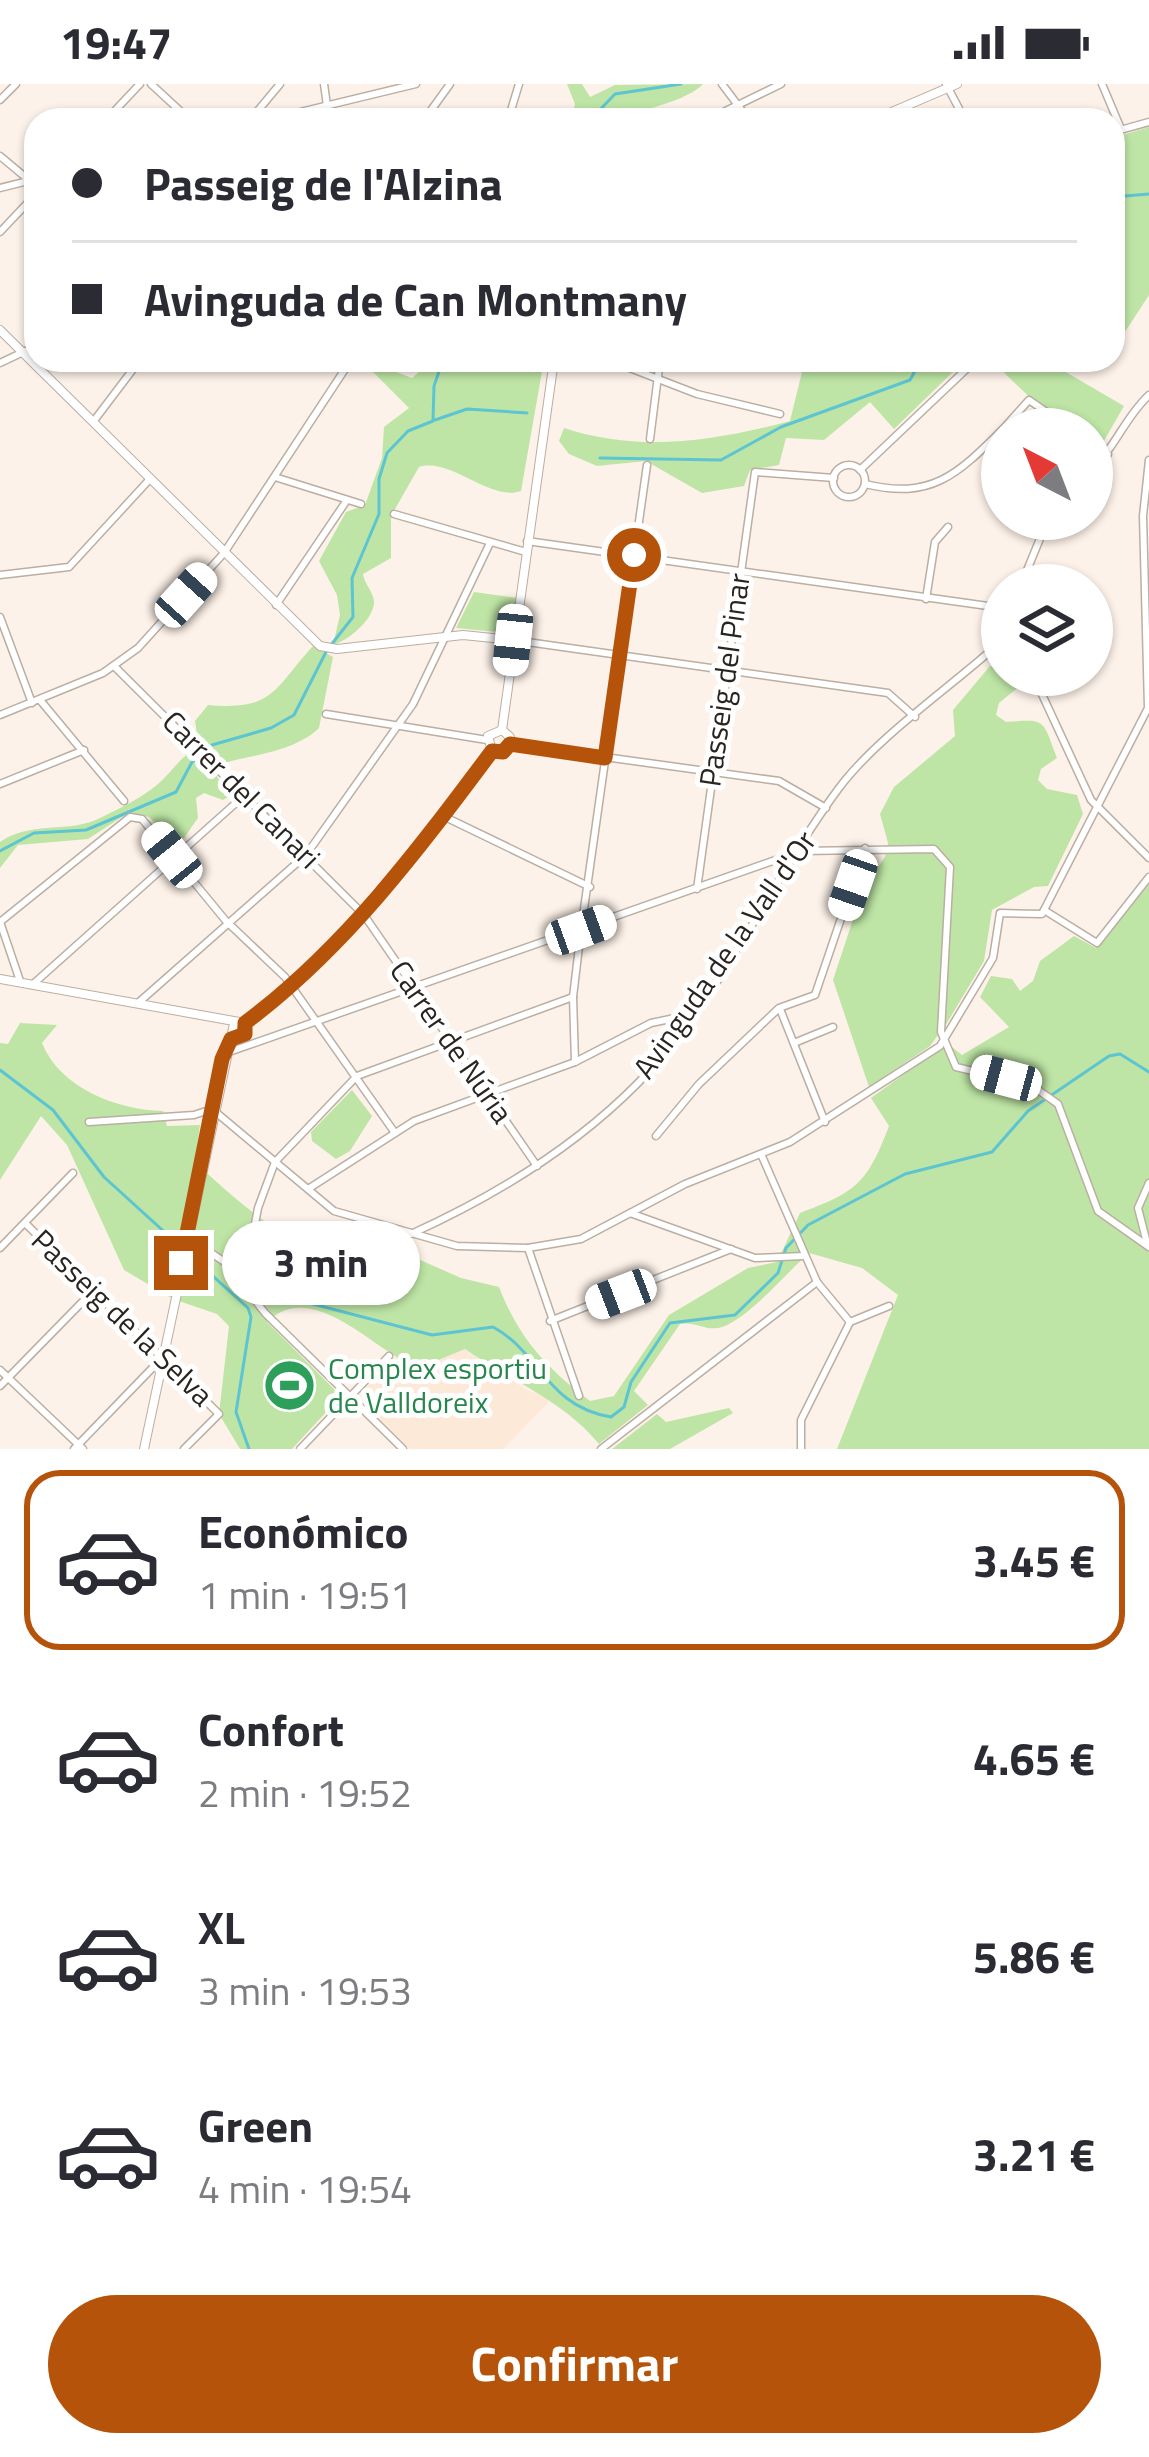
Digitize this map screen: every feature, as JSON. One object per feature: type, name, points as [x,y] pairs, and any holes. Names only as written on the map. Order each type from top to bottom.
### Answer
[{"type":"street","points":[[0,100],[16,84]]},
{"type":"street","points":[[117,108],[140,84]]},
{"type":"street","points":[[151,84],[177,108]]},
{"type":"street","points":[[260,108],[280,84]]},
{"type":"street","points":[[324,84],[327,107]]},
{"type":"street","points":[[322,108],[416,84]]},
{"type":"street","points":[[722,84],[740,108]]},
{"type":"street","points":[[730,108],[781,84]]},
{"type":"street","points":[[899,108],[950,85]]},
{"type":"street","points":[[0,156],[24,176]]},
{"type":"street","points":[[0,232],[24,199]]},
{"type":"street","points":[[0,330],[22,352],[0,363]]},
{"type":"street","points":[[42,372],[276,605],[329,649],[445,636],[513,640],[888,693],[916,717]]},
{"type":"street","points":[[93,422],[131,372]]},
{"type":"street","points":[[0,715],[115,667],[224,553],[278,478],[344,372]]},
{"type":"street","points":[[510,744],[502,730],[552,372]]},
{"type":"street","points":[[642,372],[698,394],[780,414]]},
{"type":"street","points":[[650,440],[659,372]]},
{"type":"street","points":[[860,470],[963,372]]},
{"type":"street","points":[[1113,444],[1129,414],[1149,395]]},
{"type":"street","points":[[865,484],[900,491],[931,486],[981,448]]},
{"type":"street","points":[[212,1109],[334,1211],[457,1246],[528,1248],[580,1239],[761,1154],[825,1122],[944,1041],[993,958],[1000,913],[1009,909],[1033,917],[1044,910],[1148,708],[1143,516],[1149,460]]},
{"type":"street","points":[[575,1061],[573,997],[646,465]]},
{"type":"street","points":[[846,466],[860,470],[865,484],[860,493],[847,497],[838,492],[834,478],[846,466]]},
{"type":"street","name":"Passeig del Pinar","points":[[697,889],[755,472],[834,478]]},
{"type":"street","points":[[278,478],[361,504]]},
{"type":"street","points":[[0,575],[69,567],[149,479]]},
{"type":"street","points":[[276,605],[347,500]]},
{"type":"street","points":[[394,514],[490,543],[634,555],[981,606]]},
{"type":"street","points":[[926,599],[935,542],[948,527]]},
{"type":"street","points":[[138,1004],[226,921],[306,855],[399,728],[490,543]]},
{"type":"street","points":[[0,616],[36,701],[84,750],[124,801]]},
{"type":"street","name":"Avinguda de la Vall d'Or","points":[[410,1234],[476,1205],[538,1168],[640,1081],[848,777],[981,659]]},
{"type":"street","name":"Carrer del Canari","points":[[115,667],[364,915]]},
{"type":"street","points":[[1043,696],[1098,806],[1149,858]]},
{"type":"street","points":[[326,715],[487,740]]},
{"type":"street","points":[[487,740],[492,731],[502,730]]},
{"type":"street","points":[[487,740],[492,751]]},
{"type":"street","points":[[510,744],[779,781],[826,808]]},
{"type":"street","points":[[492,751],[503,752],[510,744]]},
{"type":"street","points":[[0,784],[84,750]]},
{"type":"street","points":[[0,980],[245,1023],[293,986],[364,915],[492,751]]},
{"type":"street","points":[[26,984],[246,794]]},
{"type":"street","points":[[443,816],[590,887]]},
{"type":"street","points":[[26,984],[0,922],[130,817],[142,819],[226,921],[293,986],[395,1132]]},
{"type":"street","points":[[656,1136],[700,1084],[779,1008],[815,995],[865,848]]},
{"type":"street","points":[[225,1051],[414,990],[801,851],[934,849],[950,867],[941,962],[944,1041],[956,1067],[1031,1084],[1058,1104],[1098,1211],[1149,1246]]},
{"type":"street","points":[[1044,910],[1097,943],[1149,877]]},
{"type":"street","name":"Carrer de Núria","points":[[364,915],[538,1168]]},
{"type":"street","points":[[244,1282],[258,1208],[275,1162],[357,1076],[573,997]]},
{"type":"street","points":[[779,1008],[825,1122]]},
{"type":"street","points":[[308,1189],[395,1132],[575,1061],[651,1023],[689,1015]]},
{"type":"street","points":[[245,1023],[252,1046]]},
{"type":"street","points":[[144,1449],[233,1024]]},
{"type":"street","points":[[794,1043],[833,1027]]},
{"type":"street","points":[[231,1039],[245,1034]]},
{"type":"street","points":[[89,1122],[194,1115],[212,1109]]},
{"type":"street","points":[[761,1154],[804,1256],[850,1322]]},
{"type":"street","points":[[0,1248],[73,1173]]},
{"type":"street","points":[[1149,1184],[1138,1208],[1149,1246]]},
{"type":"street","points":[[629,1213],[755,1258],[804,1256]]},
{"type":"street","name":"Passeig de la Selva","points":[[25,1223],[219,1414],[184,1449]]},
{"type":"street","points":[[186,1243],[218,1255],[265,1313],[403,1449]]},
{"type":"street","points":[[528,1248],[579,1396]]},
{"type":"street","points":[[550,1321],[731,1249]]},
{"type":"street","points":[[602,1449],[818,1282]]},
{"type":"street","points":[[0,1386],[94,1291]]},
{"type":"street","points":[[801,1449],[801,1420],[850,1322],[889,1306]]},
{"type":"street","points":[[300,1449],[389,1356]]},
{"type":"street","points":[[0,1370],[79,1448],[163,1357]]},
{"type":"shaded area","points":[[464,1349],[527,1390],[552,1399],[503,1449],[410,1449],[363,1402],[364,1390],[395,1357],[419,1368]]},
{"type":"green space","points":[[567,84],[582,84],[590,97],[615,85],[703,84],[678,99],[648,108],[574,108]]},
{"type":"green space","points":[[1149,127],[1149,295],[1125,332],[1125,187],[1125,134]]},
{"type":"green space","points":[[373,372],[412,378],[419,372],[542,372],[521,491],[496,490],[444,468],[419,467],[391,516],[391,558],[363,574],[374,599],[370,616],[333,645],[340,615],[337,595],[319,561],[346,512],[365,505],[382,458],[384,427],[409,408]]},
{"type":"green space","points":[[802,372],[953,372],[894,429],[870,402],[824,440],[786,438],[779,465],[750,470],[744,486],[702,493],[646,461],[597,466],[569,454],[559,441],[564,428],[649,442],[734,434],[790,421]]},
{"type":"green space","points":[[1004,372],[1066,372],[1124,406],[1113,425],[1113,408],[1045,408]]},
{"type":"green space","points":[[474,592],[518,598],[509,623],[498,632],[456,628]]},
{"type":"green space","points":[[313,646],[333,657],[319,728],[284,748],[217,765],[214,772],[230,796],[223,800],[204,793],[196,798],[198,818],[184,838],[171,838],[149,817],[128,813],[88,839],[18,845],[0,868],[0,842],[12,835],[88,823],[152,789],[199,747],[195,721],[208,705],[247,704],[271,694]]},
{"type":"green space","points":[[981,677],[981,696],[1008,696],[999,703],[996,715],[1006,722],[1041,724],[1057,758],[1041,769],[1038,780],[1047,789],[1077,795],[1083,814],[1048,886],[1034,887],[992,910],[984,961],[930,1046],[869,1087],[833,980],[863,889],[885,857],[888,843],[880,814],[894,787],[955,736],[953,710]]},
{"type":"green space","points":[[1149,884],[1149,1449],[837,1449],[898,1295],[862,1268],[809,1253],[752,1308],[728,1324],[713,1328],[680,1324],[634,1391],[648,1405],[599,1444],[553,1403],[465,1349],[419,1368],[324,1313],[285,1310],[267,1322],[341,1396],[292,1449],[240,1449],[219,1414],[229,1326],[217,1314],[173,1299],[124,1270],[67,1145],[41,1116],[0,1180],[0,1043],[8,1044],[20,1023],[57,1025],[42,1043],[62,1072],[109,1101],[163,1111],[167,1126],[200,1125],[195,1162],[272,1226],[314,1251],[361,1270],[393,1248],[461,1278],[499,1287],[525,1337],[560,1377],[590,1401],[614,1396],[669,1315],[748,1268],[777,1262],[800,1213],[847,1192],[866,1173],[889,1126],[871,1098],[947,1043],[962,1055],[1009,1027],[980,997],[991,976],[1012,979],[1020,991],[1033,981],[1040,961],[1074,936],[1096,948]]},
{"type":"green space","points":[[352,1090],[372,1116],[350,1151],[336,1159],[312,1141],[311,1132]]},
{"type":"green space","points":[[729,1408],[733,1413],[670,1449],[612,1449],[657,1414],[666,1422]]},
{"type":"waterway","points":[[602,108],[615,94],[681,84]]},
{"type":"waterway","points":[[1125,196],[1149,194]]},
{"type":"waterway","points":[[331,645],[353,617],[352,578],[379,514],[379,479],[387,453],[408,431],[433,421],[439,372]]},
{"type":"waterway","points":[[600,458],[721,460],[781,427],[910,380],[914,372]]},
{"type":"waterway","points":[[435,420],[467,409],[527,413]]},
{"type":"waterway","points":[[0,851],[34,833],[86,830],[176,792],[192,762],[212,745],[271,728],[294,715],[326,652]]},
{"type":"waterway","points":[[261,1301],[309,1303],[432,1335],[493,1327],[523,1350],[572,1402],[611,1417],[624,1407],[631,1382],[670,1323],[735,1315],[778,1273],[786,1248],[808,1225],[905,1174],[992,1152],[1028,1111],[1109,1056],[1120,1054],[1149,1072]]},
{"type":"waterway","points":[[0,1070],[53,1110],[104,1177],[248,1308],[251,1317],[236,1412],[249,1449]]},
{"type":"place","name":"Complex esportiu de Valldoreix","points":[[289,1386]]},
{"type":"route","points":[[181,1263],[222,1059],[231,1039],[245,1034],[245,1023],[293,986],[364,915],[492,751],[503,752],[510,744],[605,758],[634,555]]}]
